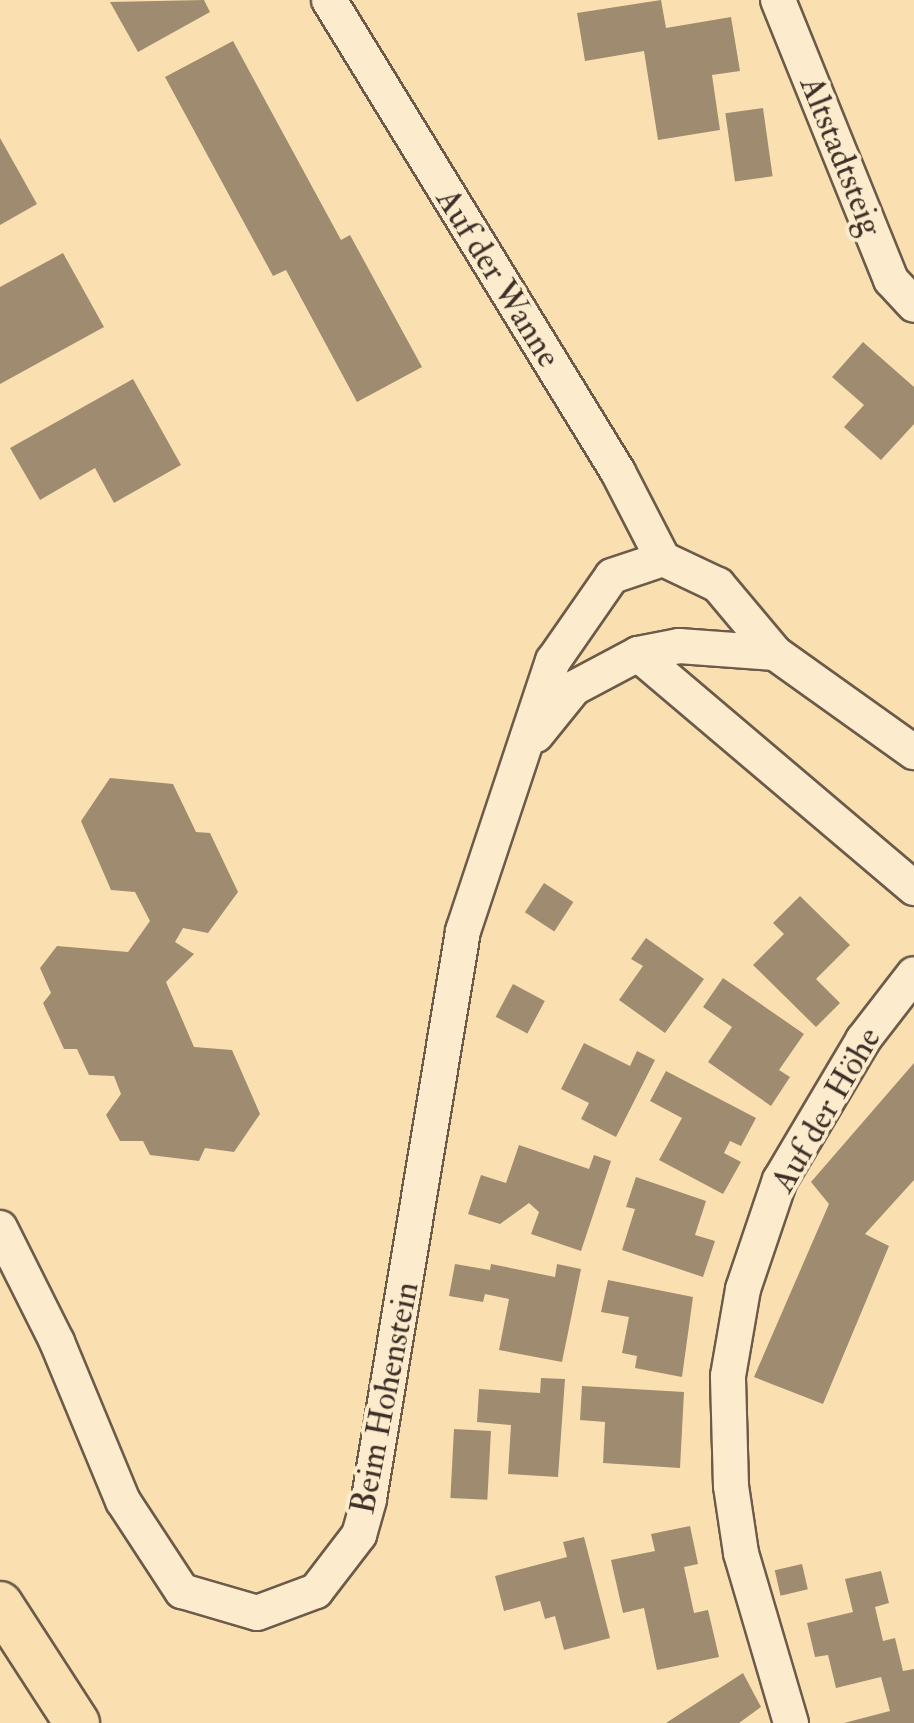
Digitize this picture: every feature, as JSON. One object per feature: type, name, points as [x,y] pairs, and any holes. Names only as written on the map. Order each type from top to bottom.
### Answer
[{"type":"main road","points":[[0,1604],[77,1723]]},
{"type":"street","name":"Auf der Wanne","points":[[329,0],[618,472],[663,559]]},
{"type":"street","name":"Altstadtsteig","points":[[778,0],[891,280],[914,305]]},
{"type":"street","points":[[663,559],[718,585],[775,653],[914,752]]},
{"type":"street","name":"Beim Hohenstein","points":[[0,1228],[57,1342],[123,1501],[182,1591],[257,1613],[316,1591],[359,1535],[369,1499],[463,931],[553,661],[612,576],[663,559]]},
{"type":"street","name":"Beim Hohenstein","points":[[523,752],[574,688],[638,654],[679,646],[775,653]]},
{"type":"street","points":[[638,654],[914,888]]},
{"type":"street","name":"Auf der Höhe","points":[[791,1723],[741,1553],[731,1486],[728,1376],[743,1289],[780,1180],[863,1040],[914,974]]},
{"type":"building","points":[[204,0],[210,12],[138,52],[110,2]]},
{"type":"building","points":[[661,0],[666,28],[731,17],[740,71],[712,75],[720,130],[658,140],[644,51],[585,61],[577,13]]},
{"type":"building","points":[[233,41],[341,240],[350,235],[422,367],[357,402],[286,270],[273,276],[165,77]]},
{"type":"building","points":[[763,108],[773,176],[735,182],[725,113]]},
{"type":"building","points":[[0,138],[37,204],[0,225]]},
{"type":"building","points":[[63,253],[104,327],[0,384],[0,287]]},
{"type":"building","points":[[863,342],[914,387],[914,424],[881,460],[844,427],[864,405],[832,377]]},
{"type":"building","points":[[133,379],[181,465],[114,503],[95,468],[40,500],[10,448]]},
{"type":"building","points":[[110,778],[173,784],[196,832],[210,833],[238,892],[208,933],[183,928],[175,942],[194,954],[166,982],[194,1047],[232,1050],[260,1114],[234,1152],[205,1148],[199,1161],[150,1155],[143,1141],[120,1141],[106,1115],[121,1094],[114,1076],[89,1075],[77,1049],[64,1049],[43,1003],[51,993],[40,968],[57,946],[128,952],[150,921],[135,892],[111,890],[81,821]]},
{"type":"building","points":[[544,883],[573,902],[554,931],[525,912]]},
{"type":"building","points":[[800,896],[850,945],[816,979],[840,1003],[816,1027],[753,965],[784,934],[773,923]]},
{"type":"building","points":[[646,938],[704,979],[665,1033],[619,1000],[643,966],[631,959]]},
{"type":"building","points":[[723,978],[804,1034],[779,1070],[790,1077],[771,1106],[708,1062],[732,1027],[703,1007]]},
{"type":"building","points":[[513,984],[545,1001],[527,1034],[496,1017]]},
{"type":"building","points":[[584,1043],[630,1066],[637,1051],[655,1060],[616,1137],[581,1119],[589,1103],[561,1089]]},
{"type":"building","points":[[914,1063],[914,1180],[865,1234],[889,1246],[823,1404],[754,1377],[829,1204],[811,1182]]},
{"type":"building","points":[[666,1071],[756,1118],[741,1146],[730,1141],[724,1153],[741,1162],[723,1194],[659,1160],[682,1118],[650,1101]]},
{"type":"building","points":[[519,1145],[589,1169],[594,1155],[611,1161],[581,1251],[531,1234],[539,1212],[529,1203],[500,1224],[468,1214],[481,1175],[506,1183]]},
{"type":"building","points":[[636,1177],[706,1201],[695,1235],[715,1241],[703,1277],[622,1250],[635,1209],[626,1207]]},
{"type":"building","points":[[455,1264],[490,1270],[491,1264],[555,1277],[557,1264],[581,1269],[562,1362],[499,1350],[509,1299],[485,1294],[483,1302],[449,1296]]},
{"type":"building","points":[[608,1280],[693,1297],[682,1377],[635,1368],[637,1356],[622,1353],[629,1317],[601,1312]]},
{"type":"building","points":[[541,1378],[565,1379],[558,1477],[508,1474],[511,1425],[477,1422],[479,1389],[540,1393]]},
{"type":"building","points":[[582,1386],[684,1392],[680,1468],[603,1463],[605,1422],[580,1420]]},
{"type":"building","points":[[454,1429],[491,1431],[487,1500],[450,1498]]},
{"type":"building","points":[[690,1526],[698,1564],[684,1567],[694,1613],[708,1610],[719,1657],[657,1670],[644,1608],[623,1613],[611,1560],[655,1551],[651,1534]]},
{"type":"building","points":[[584,1537],[610,1638],[564,1650],[555,1616],[545,1619],[540,1601],[504,1611],[495,1576],[567,1557],[563,1542]]},
{"type":"building","points":[[802,1564],[808,1589],[781,1596],[775,1570]]},
{"type":"building","points":[[881,1571],[889,1603],[875,1607],[883,1641],[895,1638],[903,1671],[914,1669],[914,1723],[844,1723],[890,1711],[881,1677],[836,1688],[828,1655],[815,1657],[807,1623],[853,1612],[845,1579]]},
{"type":"building","points":[[743,1673],[761,1707],[739,1723],[666,1723]]}]
